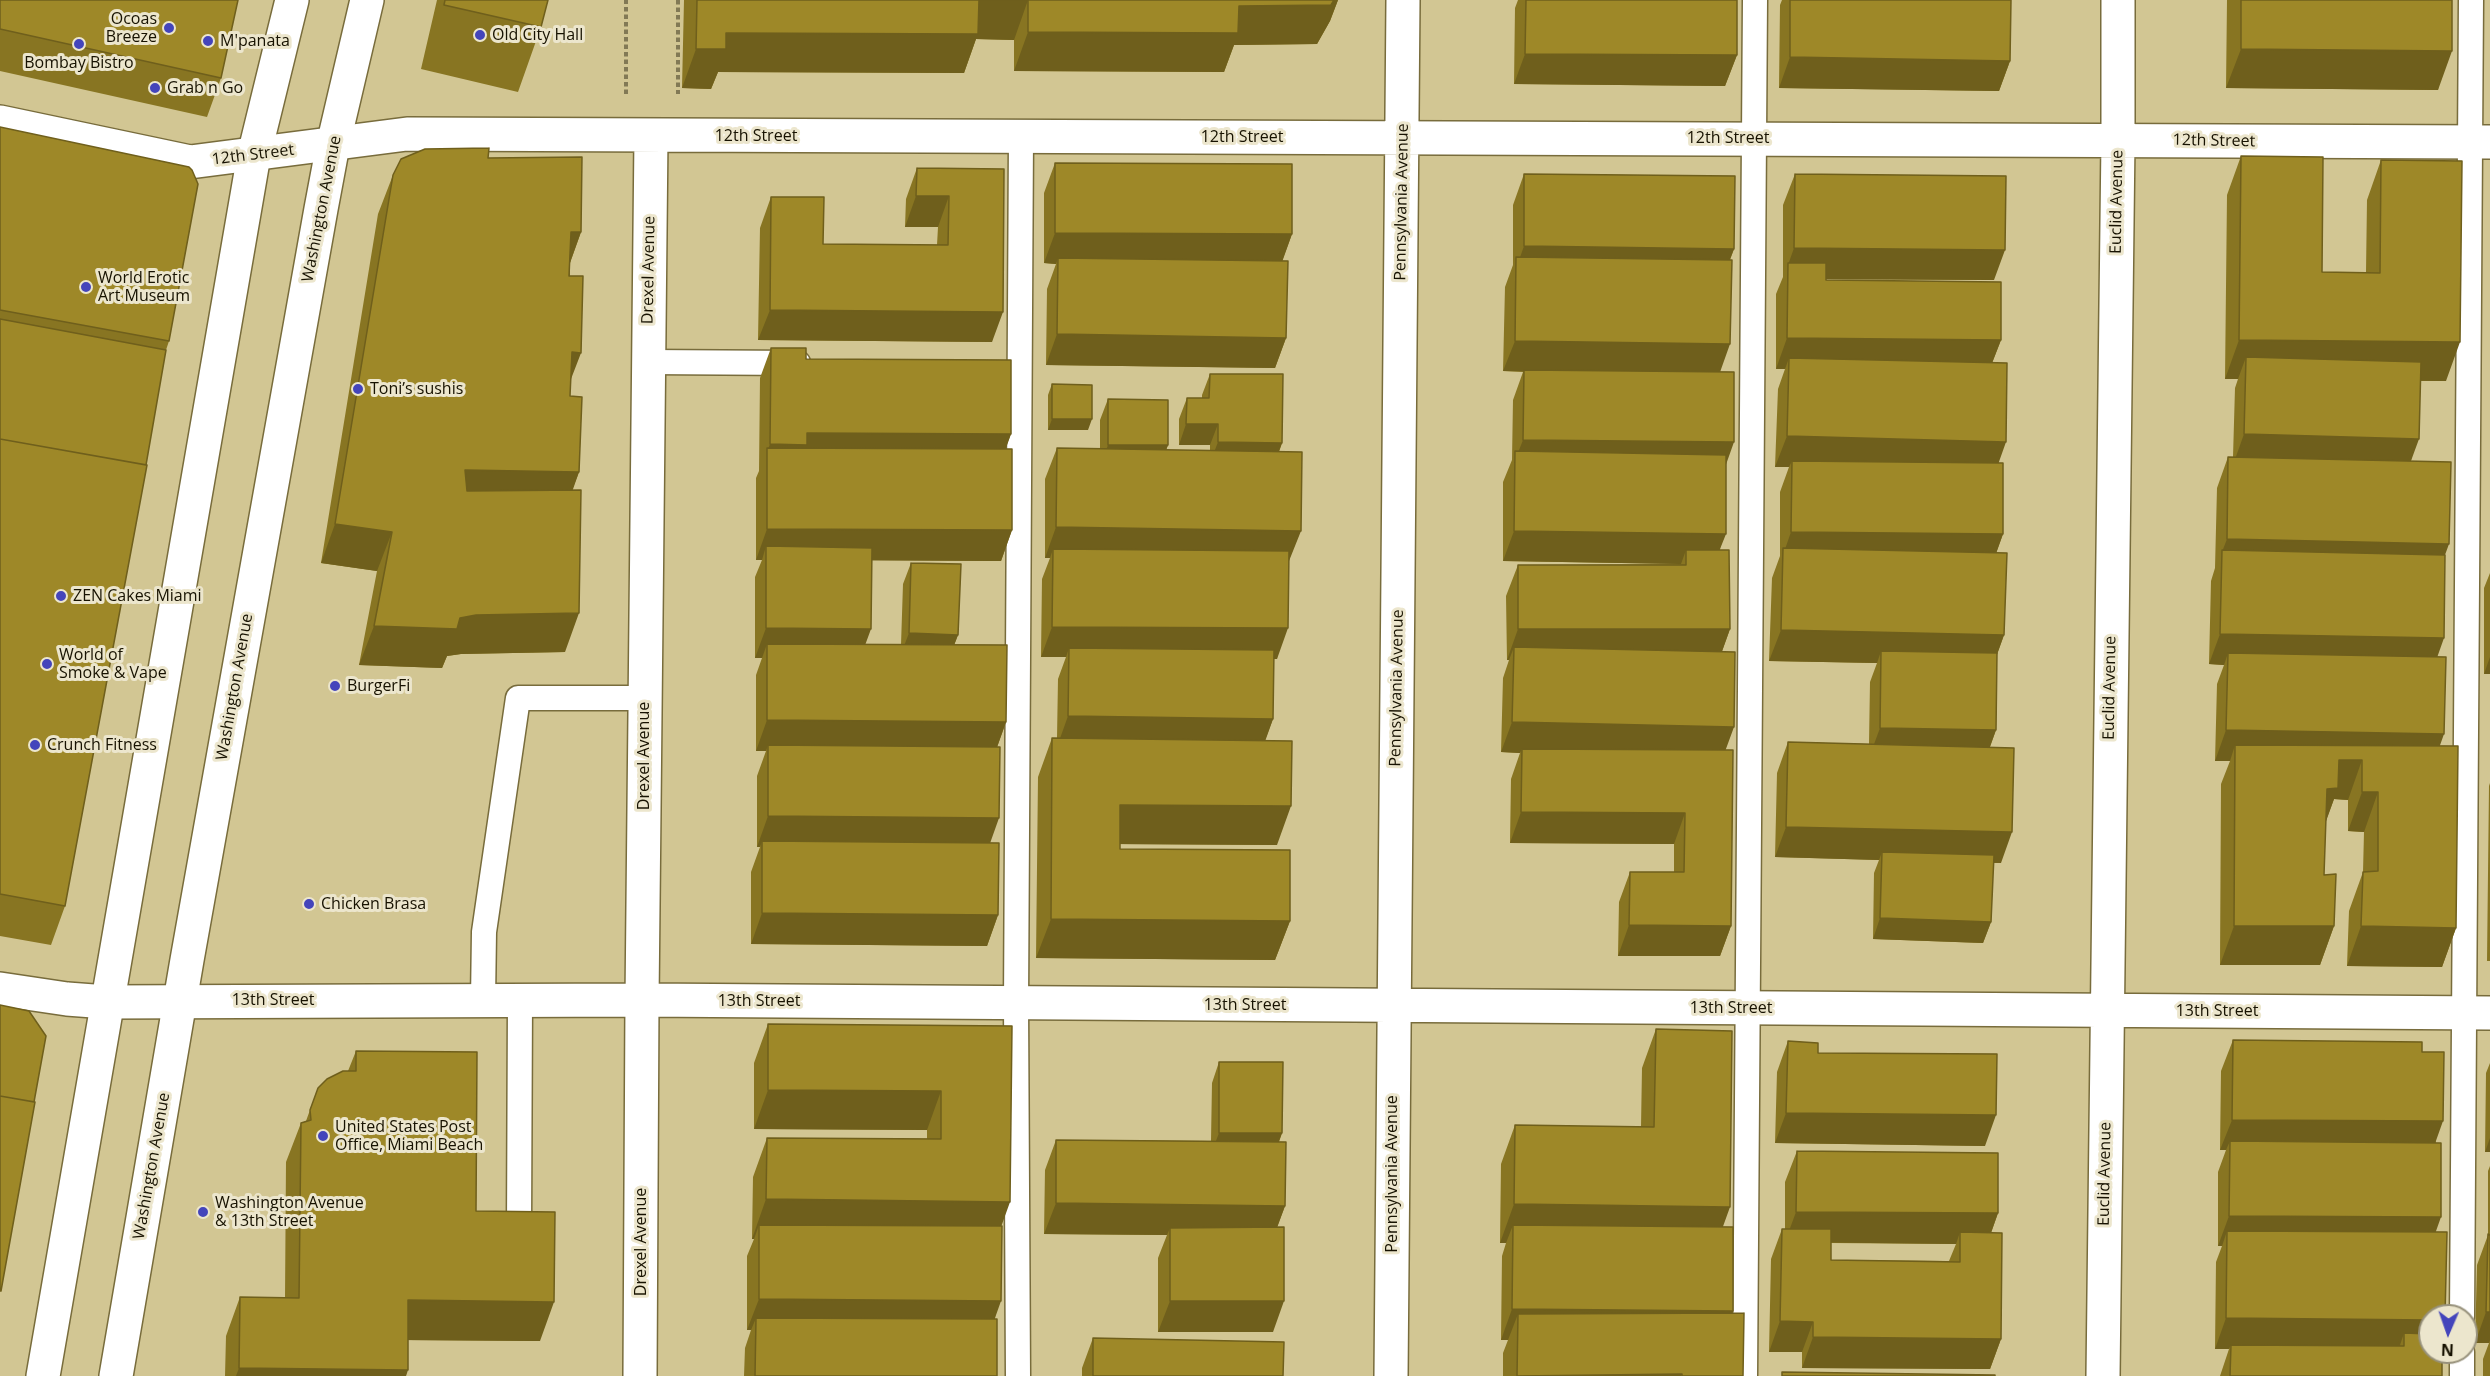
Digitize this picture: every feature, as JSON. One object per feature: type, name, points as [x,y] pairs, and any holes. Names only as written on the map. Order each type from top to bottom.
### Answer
[{"type":"street","points":[[43,1376],[254,155],[292,0]]},
{"type":"street","name":"Washington Avenue","points":[[116,1376],[333,145],[367,0]]},
{"type":"street","name":"Pennsylvania Avenue","points":[[1391,1376],[1403,0]]},
{"type":"street","name":"Euclid Avenue","points":[[2103,1376],[2118,0]]},
{"type":"street","name":"12th Street","points":[[0,122],[190,162],[407,134],[1402,136],[2480,142]]},
{"type":"street","name":"Drexel Avenue","points":[[640,1376],[644,698],[651,136]]},
{"type":"street","name":"13th Street","points":[[0,989],[67,999],[107,1002],[642,1000],[2477,1013]]},
{"type":"lane","points":[[1745,1376],[1755,0]]},
{"type":"lane","points":[[2463,1304],[2477,1013],[2480,142],[2471,0]]},
{"type":"lane","points":[[1018,1376],[1008,362],[1021,137]]},
{"type":"lane","points":[[648,362],[823,363]]},
{"type":"lane","points":[[483,1000],[484,932],[518,698],[644,698]]},
{"type":"lane","points":[[519,1227],[520,1000]]},
{"type":"path","points":[[626,0],[626,94]]},
{"type":"path","points":[[678,0],[678,94]]},
{"type":"building","points":[[0,0],[238,0],[221,78],[0,29]]},
{"type":"building","points":[[445,0],[548,0],[541,27],[444,5]]},
{"type":"building","points":[[697,0],[979,0],[978,34],[726,33],[726,49],[696,49]]},
{"type":"building","points":[[1028,0],[1334,0],[1331,5],[1239,6],[1238,33],[1028,32]]},
{"type":"building","points":[[1526,0],[1737,0],[1737,55],[1525,54]]},
{"type":"building","points":[[1790,0],[2011,0],[2010,61],[1790,57]]},
{"type":"building","points":[[2241,0],[2452,0],[2452,51],[2241,49]]},
{"type":"building","name":"World Erotic Art Museum","points":[[0,127],[189,167],[192,170],[198,184],[169,341],[0,310]]},
{"type":"building","points":[[489,148],[488,158],[582,157],[581,232],[571,232],[569,276],[583,276],[581,353],[572,352],[570,396],[582,397],[579,472],[465,470],[467,491],[581,490],[579,613],[476,615],[460,618],[457,629],[374,626],[392,532],[335,524],[393,175],[401,159],[425,149]]},
{"type":"building","points":[[2241,156],[2323,157],[2322,272],[2380,273],[2381,160],[2462,161],[2460,342],[2239,340]]},
{"type":"building","points":[[1055,163],[1292,164],[1292,234],[1055,233]]},
{"type":"building","points":[[917,168],[1004,169],[1003,312],[770,310],[771,197],[824,197],[823,244],[948,245],[949,196],[916,196]]},
{"type":"building","points":[[1524,174],[1735,176],[1734,249],[1524,246]]},
{"type":"building","points":[[1795,174],[2006,176],[2005,250],[1794,248]]},
{"type":"building","points":[[1516,257],[1732,260],[1730,344],[1515,341]]},
{"type":"building","points":[[1058,258],[1288,261],[1286,338],[1057,334]]},
{"type":"building","points":[[1788,263],[1826,263],[1826,280],[2001,282],[2001,340],[1787,338]]},
{"type":"building","points":[[0,319],[166,350],[146,465],[0,439]]},
{"type":"building","points":[[771,348],[806,348],[806,359],[1011,360],[1011,434],[807,433],[807,445],[770,444]]},
{"type":"building","points":[[2246,357],[2421,362],[2419,439],[2244,434]]},
{"type":"building","points":[[1789,358],[2007,363],[2006,442],[1787,436]]},
{"type":"building","points":[[1524,370],[1734,372],[1734,442],[1523,440]]},
{"type":"building","points":[[1210,374],[1283,374],[1282,443],[1218,442],[1218,424],[1186,424],[1187,398],[1209,398]]},
{"type":"building","points":[[1052,384],[1092,385],[1092,419],[1052,419]]},
{"type":"building","points":[[1108,399],[1168,400],[1168,445],[1108,445]]},
{"type":"building","points":[[0,439],[147,465],[65,906],[0,894]]},
{"type":"building","points":[[767,448],[1012,449],[1012,530],[767,529]]},
{"type":"building","points":[[1057,448],[1302,452],[1301,531],[1056,527]]},
{"type":"building","points":[[1515,451],[1726,455],[1726,534],[1514,531]]},
{"type":"building","points":[[2228,457],[2451,462],[2449,544],[2227,539]]},
{"type":"building","points":[[1792,461],[2003,463],[2003,534],[1791,532]]},
{"type":"building","points":[[766,546],[872,548],[871,629],[766,628]]},
{"type":"building","points":[[1783,548],[2007,553],[2004,635],[1781,630]]},
{"type":"building","points":[[1053,549],[1289,551],[1288,628],[1052,627]]},
{"type":"building","points":[[1686,550],[1729,550],[1730,629],[1518,629],[1518,565],[1686,565]]},
{"type":"building","points":[[2222,550],[2445,555],[2444,638],[2220,634]]},
{"type":"building","points":[[911,563],[961,564],[958,635],[909,633]]},
{"type":"building","points":[[767,644],[1007,645],[1006,722],[767,720]]},
{"type":"building","points":[[1514,647],[1735,652],[1734,727],[1512,722]]},
{"type":"building","points":[[1069,648],[1274,650],[1273,719],[1068,716]]},
{"type":"building","points":[[1881,651],[1997,653],[1996,730],[1880,728]]},
{"type":"building","points":[[2228,653],[2446,657],[2444,734],[2226,730]]},
{"type":"building","points":[[1052,738],[1292,741],[1291,806],[1120,805],[1120,849],[1290,850],[1290,921],[1051,919]]},
{"type":"building","points":[[1788,742],[2014,748],[2012,832],[1786,827]]},
{"type":"building","points":[[768,745],[1000,747],[999,818],[768,816]]},
{"type":"building","points":[[2235,745],[2458,746],[2456,928],[2361,926],[2363,872],[2378,871],[2378,792],[2362,792],[2362,760],[2339,760],[2338,788],[2327,789],[2324,875],[2336,874],[2334,926],[2234,926]]},
{"type":"building","points":[[1522,749],[1733,750],[1731,926],[1629,925],[1630,872],[1684,872],[1685,813],[1521,812]]},
{"type":"building","points":[[762,841],[999,843],[998,915],[762,913]]},
{"type":"building","points":[[1882,852],[1994,855],[1991,922],[1880,918]]},
{"type":"building","points":[[0,1005],[29,1011],[46,1036],[34,1102],[0,1096]]},
{"type":"building","points":[[768,1024],[1012,1026],[1010,1202],[766,1199],[767,1138],[941,1139],[941,1091],[768,1090]]},
{"type":"building","points":[[1656,1029],[1732,1031],[1730,1207],[1514,1204],[1515,1125],[1654,1127]]},
{"type":"building","points":[[2233,1040],[2422,1042],[2422,1052],[2444,1052],[2443,1121],[2232,1120]]},
{"type":"building","points":[[1788,1041],[1818,1043],[1818,1053],[1997,1054],[1996,1115],[1786,1113]]},
{"type":"building","points":[[356,1051],[477,1052],[476,1211],[555,1212],[554,1302],[408,1300],[408,1370],[239,1368],[240,1297],[299,1298],[301,1123],[311,1120],[310,1110],[318,1088],[327,1079],[343,1071],[356,1071]]},
{"type":"building","points":[[1219,1062],[1283,1062],[1282,1133],[1219,1133]]},
{"type":"building","points":[[0,1096],[35,1102],[1,1291],[0,1291]]},
{"type":"building","points":[[1056,1140],[1286,1142],[1285,1206],[1056,1203]]},
{"type":"building","points":[[2230,1141],[2441,1143],[2441,1217],[2229,1216]]},
{"type":"building","points":[[1797,1151],[1998,1153],[1998,1213],[1796,1212]]},
{"type":"building","points":[[759,1225],[1002,1226],[1001,1301],[759,1299]]},
{"type":"building","points":[[1513,1225],[1733,1227],[1733,1311],[1512,1309]]},
{"type":"building","points":[[1284,1227],[1284,1301],[1170,1301],[1170,1228]]},
{"type":"building","points":[[1782,1229],[1831,1229],[1831,1260],[1960,1262],[1960,1232],[2002,1233],[2001,1339],[1813,1337],[1813,1322],[1780,1321]]},
{"type":"building","points":[[2227,1231],[2447,1232],[2445,1304],[2418,1304],[2418,1320],[2226,1318]]},
{"type":"building","points":[[2488,1234],[2490,1235],[2490,1312],[2486,1312]]},
{"type":"building","points":[[1744,1313],[1743,1376],[1682,1376],[1682,1374],[1517,1376],[1518,1314]]},
{"type":"building","points":[[756,1318],[997,1319],[997,1376],[755,1376]]},
{"type":"building","points":[[2404,1333],[2418,1334],[2418,1364],[2442,1364],[2442,1376],[2230,1376],[2231,1345],[2404,1346]]},
{"type":"building","points":[[1093,1338],[1284,1342],[1283,1376],[1093,1376]]},
{"type":"building","points":[[1782,1372],[1995,1375],[1995,1376],[1782,1376]]},
{"type":"place","name":"Ocoas Breeze","points":[[169,28]]},
{"type":"place","name":"Old City Hall","points":[[480,35]]},
{"type":"place","name":"M'panata","points":[[208,41]]},
{"type":"place","name":"Bombay Bistro","points":[[79,44]]},
{"type":"place","name":"Grab n Go","points":[[155,88]]},
{"type":"place","name":"World Erotic Art Museum","points":[[86,287]]},
{"type":"place","name":"Toni’s sushis","points":[[358,389]]},
{"type":"place","name":"ZEN Cakes Miami","points":[[61,596]]},
{"type":"place","name":"World of Smoke & Vape","points":[[47,664]]},
{"type":"place","name":"BurgerFi","points":[[335,686]]},
{"type":"place","name":"Crunch Fitness","points":[[35,745]]},
{"type":"place","name":"Chicken Brasa","points":[[309,904]]},
{"type":"place","name":"United States Post Office, Miami Beach","points":[[323,1136]]},
{"type":"place","name":"Washington Avenue & 13th Street","points":[[203,1212]]}]
